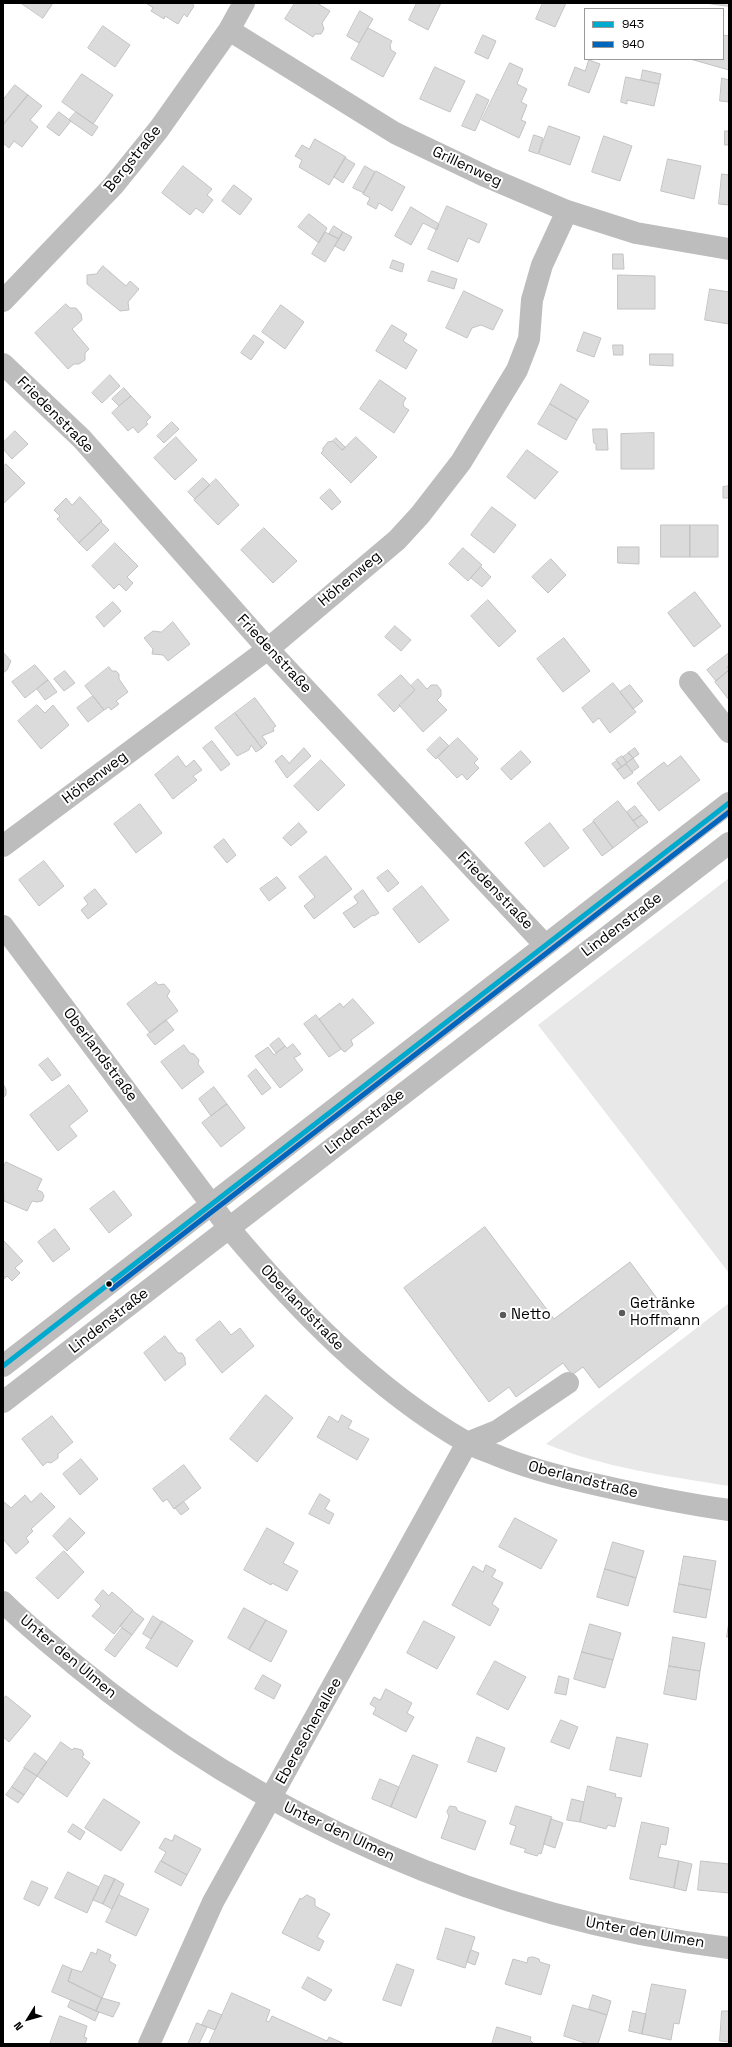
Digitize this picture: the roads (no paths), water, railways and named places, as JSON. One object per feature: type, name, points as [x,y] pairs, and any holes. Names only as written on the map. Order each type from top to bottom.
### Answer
[{"type":"street","name":"Bergstraße","points":[[3,301],[113,186],[159,129],[229,30],[244,3]]},
{"type":"street","name":"Grillenweg","points":[[229,30],[395,133],[487,177],[567,211],[636,233],[729,249]]},
{"type":"street","name":"Höhenweg","points":[[3,846],[268,649],[397,540],[420,516],[461,462],[517,370],[529,339],[532,300],[542,265],[567,211]]},
{"type":"street","name":"Friedenstraße","points":[[3,364],[82,439],[268,649],[545,945]]},
{"type":"street","points":[[690,682],[729,732]]},
{"type":"street","name":"Lindenstraße","points":[[3,1366],[729,803]]},
{"type":"street","name":"Lindenstraße","points":[[3,1402],[729,843]]},
{"type":"street","name":"Oberlandstraße","points":[[3,926],[229,1228],[264,1271],[348,1355],[403,1400],[467,1443],[515,1463],[560,1477],[684,1504],[729,1510]]},
{"type":"street","points":[[567,928],[586,952]]},
{"type":"street","points":[[394,1064],[411,1087]]},
{"type":"street","points":[[467,1443],[497,1431],[568,1383]]},
{"type":"street","name":"Ebereschenallee","points":[[149,2044],[213,1902],[467,1443]]},
{"type":"street","name":"Unter den Ulmen","points":[[3,1602],[108,1692],[172,1738],[271,1799],[336,1833],[419,1869],[508,1902],[557,1916],[616,1930],[686,1943],[729,1948]]},
{"type":"place","name":"Getränke Hoffmann","points":[[622,1313]]},
{"type":"place","name":"Netto","points":[[503,1315]]}]
